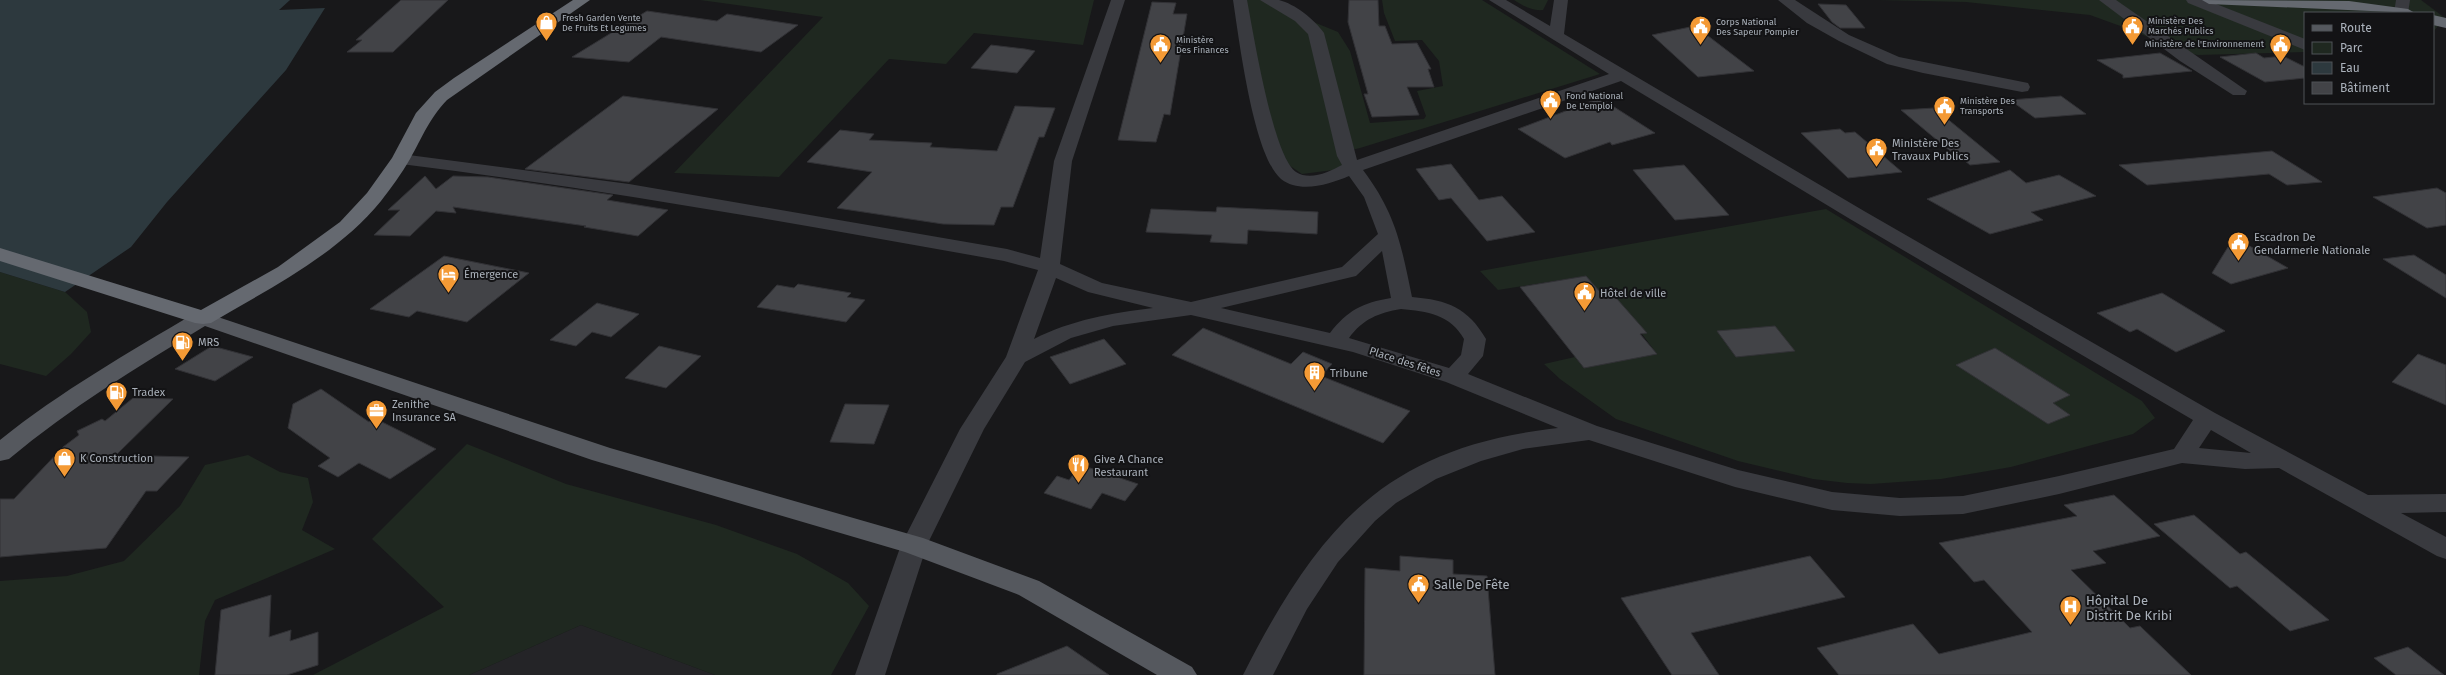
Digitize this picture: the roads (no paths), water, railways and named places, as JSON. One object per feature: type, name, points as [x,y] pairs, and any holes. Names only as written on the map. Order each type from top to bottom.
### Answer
[{"type":"highway","points":[[0,254],[203,318],[285,271],[347,226],[374,197],[401,159],[425,113],[441,96],[460,81],[583,0]]},
{"type":"highway","points":[[2209,0],[2349,5],[2403,9]]},
{"type":"highway","points":[[2434,20],[2446,23]]},
{"type":"main road","points":[[0,453],[33,425],[88,387],[203,318],[601,454],[914,545],[1028,588],[1182,675]]},
{"type":"street","points":[[870,675],[914,545],[972,429],[1017,357],[1049,267],[1063,161],[1118,0]]},
{"type":"street","points":[[1240,0],[1258,96],[1276,158],[1284,172],[1294,178],[1313,180],[1331,178],[1351,168],[1620,76]]},
{"type":"street","points":[[1267,0],[1296,15],[1312,27],[1316,33],[1346,156],[1351,168],[1373,196],[1389,234],[1402,301]]},
{"type":"street","points":[[1496,0],[1620,76],[2207,418],[2281,460],[2446,549]]},
{"type":"street","points":[[1556,36],[1561,0]]},
{"type":"street","points":[[1785,0],[1831,29],[1878,54],[1900,62],[1989,78],[2022,88]]},
{"type":"street","points":[[2106,0],[2186,58],[2239,91]]},
{"type":"street","points":[[2193,0],[2304,45]]},
{"type":"street","points":[[401,159],[492,170],[671,197],[1007,255],[1049,267],[1095,288],[1190,309],[1244,319],[1335,341]]},
{"type":"street","points":[[1017,357],[1070,331],[1112,320],[1190,309],[1349,272],[1389,234]]},
{"type":"street","name":"Place des fêtes","points":[[1402,301],[1423,303],[1442,309],[1459,318],[1470,330],[1474,342],[1472,355],[1454,377],[1335,341],[1342,328],[1365,310],[1382,304],[1402,301]]},
{"type":"street","points":[[1454,377],[1588,432],[1736,478],[1832,501],[1900,507],[1963,505],[2059,485],[2182,455],[2245,461],[2281,460]]},
{"type":"street","points":[[2182,455],[2207,418]]},
{"type":"street","points":[[1258,675],[1304,589],[1346,534],[1387,497],[1442,465],[1497,447],[1588,432]]},
{"type":"street","points":[[2363,504],[2446,502]]},
{"type":"water","points":[[0,0],[290,0],[279,10],[325,8],[286,70],[167,202],[131,247],[65,292],[0,272]]},
{"type":"place","name":"Fresh Garden Vente De Fruits Et Legumes","points":[[546,42]]},
{"type":"place","name":"Corps National Des Sapeur Pompier","points":[[1700,46]]},
{"type":"place","name":"Ministère Des Marchés Publics","points":[[2132,46]]},
{"type":"place","name":"Ministère Des Finances","points":[[1161,64]]},
{"type":"place","name":"Ministère de l'Environnement","points":[[2280,64]]},
{"type":"place","name":"Fond National De L'emploi","points":[[1551,120]]},
{"type":"place","name":"Ministère Des Transports","points":[[1944,126]]},
{"type":"place","name":"Ministère Des Travaux Publics","points":[[1877,168]]},
{"type":"place","name":"Escadron De Gendarmerie Nationale","points":[[2238,262]]},
{"type":"place","name":"Émergence","points":[[448,294]]},
{"type":"place","name":"Hôtel de ville","points":[[1585,312]]},
{"type":"place","name":"MRS","points":[[183,362]]},
{"type":"place","name":"Tribune","points":[[1315,392]]},
{"type":"place","name":"Tradex","points":[[117,412]]},
{"type":"place","name":"Zenithe Insurance SA","points":[[376,430]]},
{"type":"place","name":"K Construction","points":[[64,478]]},
{"type":"place","name":"Give A Chance Restaurant","points":[[1079,484]]},
{"type":"place","name":"Salle De Fête","points":[[1418,604]]},
{"type":"place","name":"Hôpital De Distrit De Kribi","points":[[2071,626]]}]
